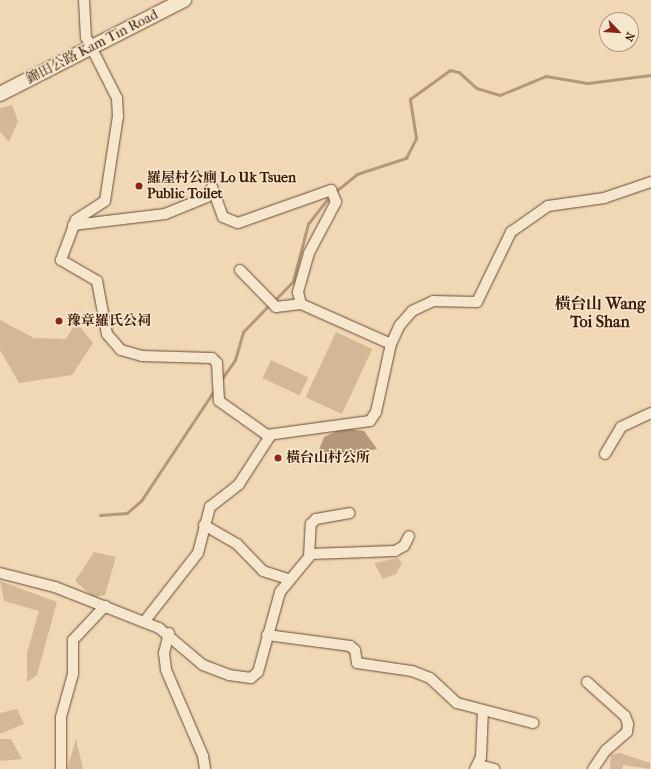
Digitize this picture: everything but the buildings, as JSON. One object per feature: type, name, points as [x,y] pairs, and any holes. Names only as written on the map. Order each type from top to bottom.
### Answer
[{"type":"main road","name":"錦田公路 Kam Tin Road","points":[[0,94],[92,49],[184,0]]},
{"type":"street","points":[[84,0],[86,37],[118,105],[115,148],[105,201],[73,225],[61,260],[98,281],[106,328],[115,344],[132,354],[212,358],[217,363],[219,401],[270,436],[370,421],[376,412],[391,344],[405,317],[420,306],[433,301],[473,304],[480,299],[511,232],[521,222],[556,203],[604,198],[651,182]]},
{"type":"street","points":[[73,225],[165,214],[207,197],[212,187],[223,217],[238,223],[331,190],[336,202],[309,253],[298,292],[301,304]]},
{"type":"street","points":[[240,270],[276,308],[301,304],[391,344]]},
{"type":"street","points":[[605,454],[621,427],[651,413]]},
{"type":"street","points":[[144,622],[193,560],[210,507],[238,484],[270,436]]},
{"type":"street","points":[[0,573],[55,587],[144,622],[169,633],[204,665],[247,678],[258,672],[266,635],[280,592],[288,579],[310,554],[311,524],[316,519],[349,514]]},
{"type":"street","points":[[204,525],[236,544],[263,571],[288,579]]},
{"type":"street","points":[[310,554],[395,551],[404,546],[409,536]]},
{"type":"street","points":[[61,769],[61,717],[73,674],[73,640],[106,606]]},
{"type":"street","points":[[169,633],[164,653],[166,670],[203,756],[205,769]]},
{"type":"street","points":[[266,635],[350,646],[357,663],[430,678],[457,703],[534,723]]},
{"type":"street","points":[[587,682],[625,716],[628,724],[627,732],[606,750],[593,769]]},
{"type":"street","points":[[483,710],[477,767],[494,769]]},
{"type":"shaded area","points":[[12,105],[18,121],[9,142],[0,132],[0,108]]},
{"type":"shaded area","points":[[0,320],[34,338],[66,339],[76,322],[93,343],[72,375],[19,383],[0,350]]},
{"type":"shaded area","points":[[336,332],[372,349],[342,414],[306,397]]},
{"type":"shaded area","points":[[271,360],[308,377],[300,395],[263,378]]},
{"type":"shaded area","points":[[343,428],[364,431],[377,449],[315,460],[324,437]]},
{"type":"shaded area","points":[[94,552],[116,557],[105,595],[93,597],[75,581]]},
{"type":"shaded area","points":[[398,558],[402,563],[396,574],[383,579],[374,563]]},
{"type":"shaded area","points":[[0,581],[57,602],[37,675],[27,682],[27,653],[39,611],[4,601]]},
{"type":"shaded area","points":[[17,709],[24,724],[0,734],[0,713]]},
{"type":"shaded area","points":[[0,739],[11,739],[22,759],[0,761]]},
{"type":"shaded area","points":[[76,739],[83,769],[67,769]]},
{"type":"shaded area","points":[[620,753],[650,763],[650,769],[623,765],[622,769],[610,769],[611,755]]},
{"type":"waterway","points":[[335,192],[357,174],[406,158],[416,138],[410,99],[450,70],[459,72],[477,88],[500,95],[546,76],[588,83],[651,75]]},
{"type":"waterway","points":[[273,302],[293,281],[308,224],[331,195]]},
{"type":"waterway","points":[[221,380],[235,360],[243,332],[269,305]]},
{"type":"waterway","points":[[100,515],[127,513],[141,501],[215,389]]},
{"type":"place","name":"羅屋村公廁 Lo Uk Tsuen Public Toilet","points":[[139,186]]},
{"type":"place","name":"豫章羅氏公祠","points":[[59,321]]},
{"type":"place","name":"橫台山村公所","points":[[278,458]]},
{"type":"district","name":"橫台山 Wang Toi Shan","points":[[600,313]]}]
